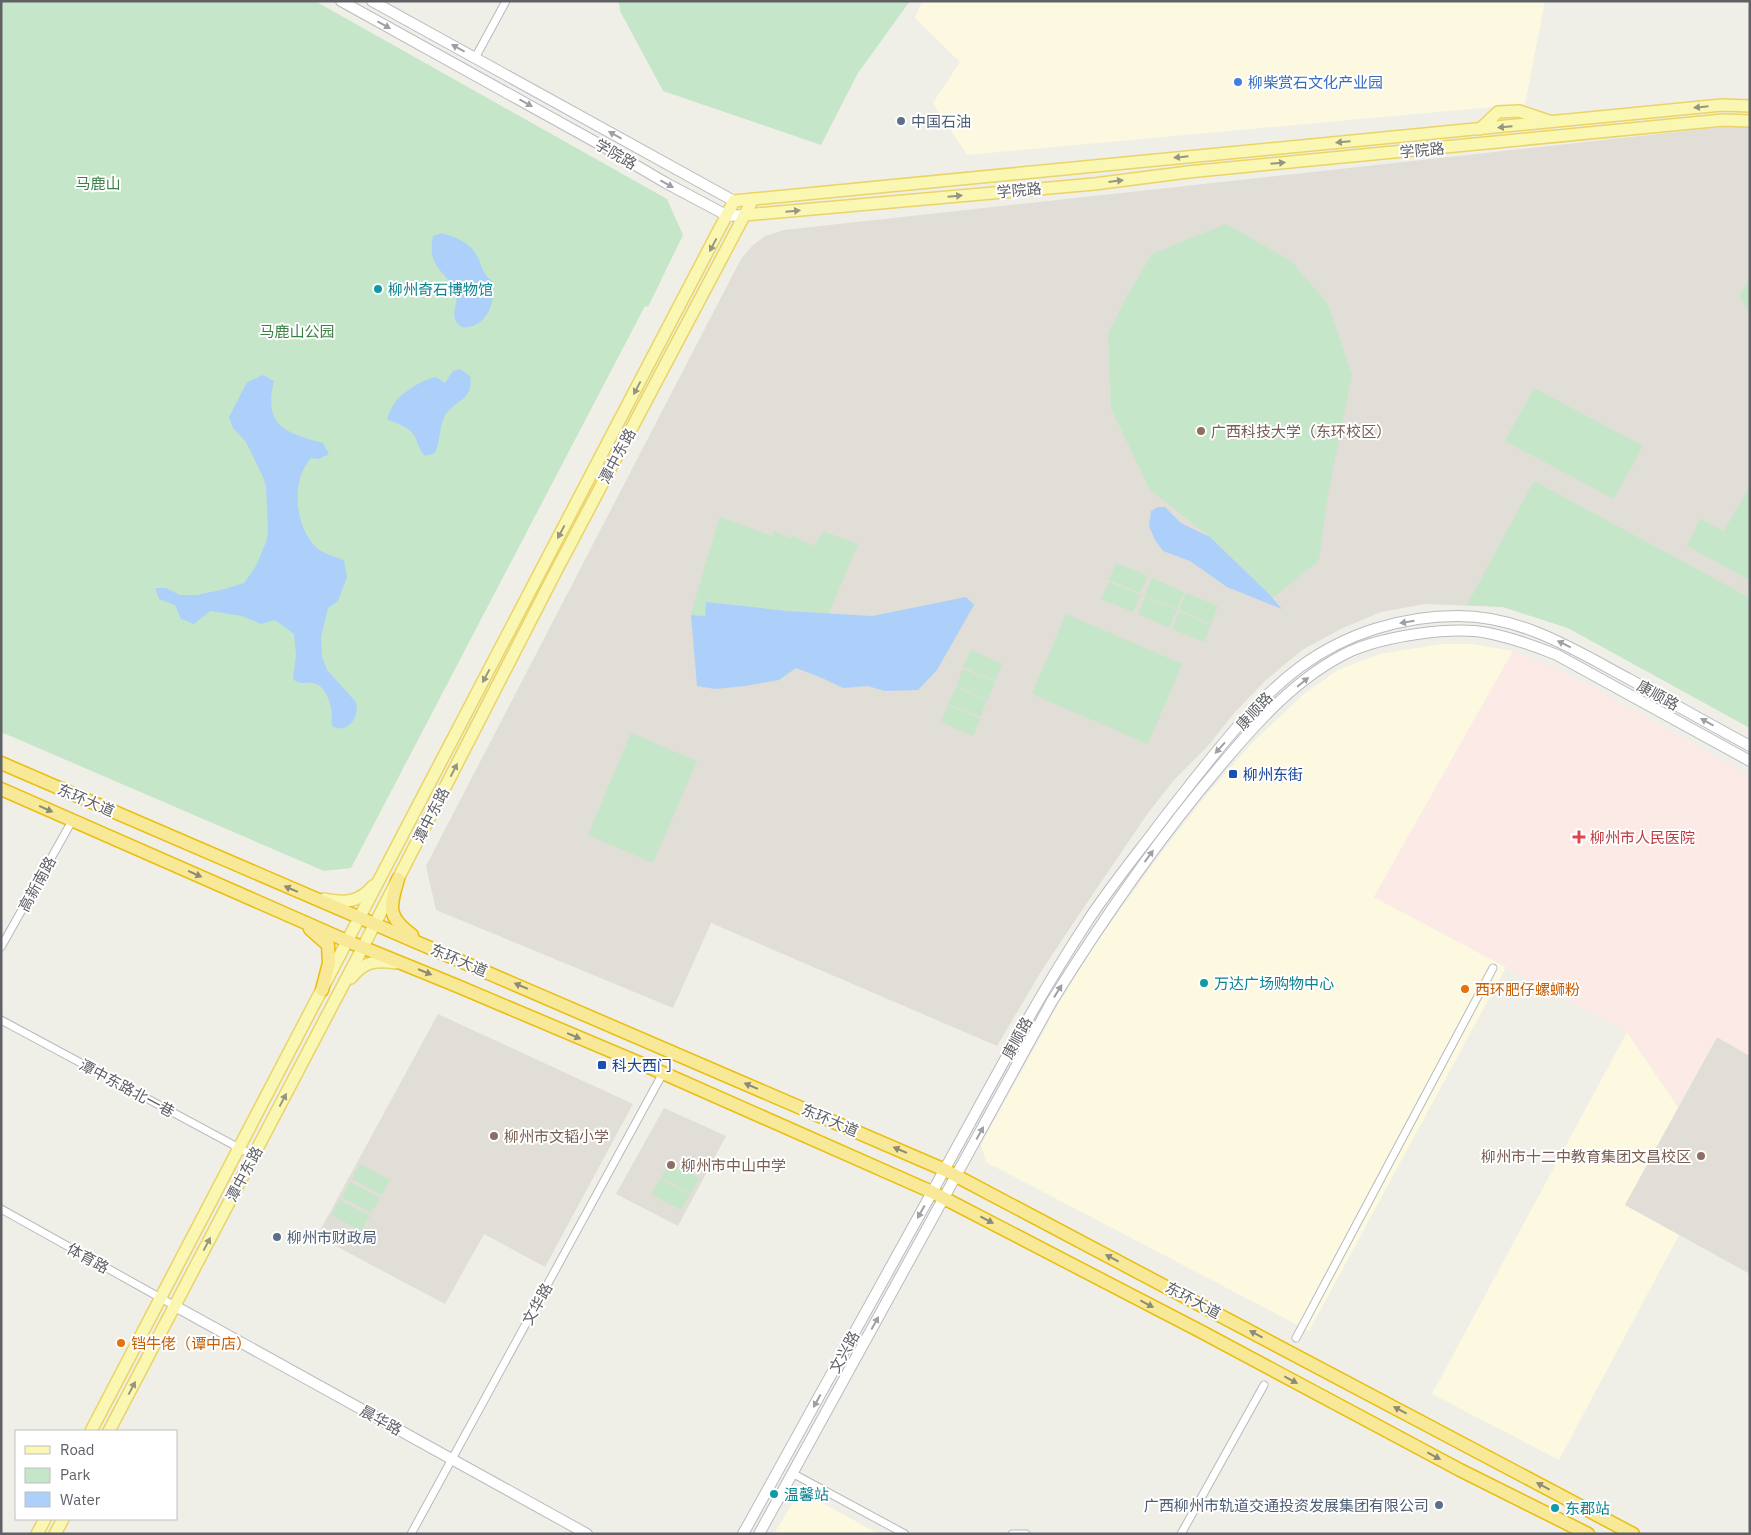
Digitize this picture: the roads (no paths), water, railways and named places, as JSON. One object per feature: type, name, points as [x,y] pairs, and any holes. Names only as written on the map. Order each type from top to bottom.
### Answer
[{"type":"highway","name":"东环大道","points":[[1,763],[950,1173],[1633,1534]]},
{"type":"highway","name":"东环大道","points":[[1,789],[363,948],[663,1073],[938,1195],[1200,1331],[1460,1470],[1588,1534]]},
{"type":"highway","points":[[398,879],[392,903],[394,918],[402,928],[430,948]]},
{"type":"highway","points":[[293,917],[316,933],[328,945],[329,963],[322,990]]},
{"type":"main road","name":"学院路","points":[[341,1],[608,149],[666,184],[728,216],[1094,184],[1188,172],[1723,120],[1750,121]]},
{"type":"main road","name":"学院路","points":[[372,1],[734,201],[1722,105],[1750,106]]},
{"type":"main road","name":"潭中东路","points":[[110,1430],[363,948],[554,574],[753,199]]},
{"type":"main road","name":"潭中东路","points":[[92,1430],[728,216],[734,201]]},
{"type":"main road","name":"康顺路","points":[[950,1173],[1047,987],[1092,915],[1210,759],[1254,709],[1280,683],[1303,664],[1330,648],[1359,633],[1384,625],[1429,618],[1458,616],[1491,619],[1516,624],[1580,652],[1750,746]]},
{"type":"main road","name":"康顺路","points":[[950,1173],[1052,1001],[1119,897],[1159,843],[1250,731],[1281,700],[1316,670],[1351,651],[1383,640],[1417,634],[1456,631],[1487,633],[1528,644],[1557,655],[1750,761]]},
{"type":"main road","points":[[309,896],[341,902],[356,900],[368,892],[384,871]]},
{"type":"main road","points":[[338,996],[354,974],[368,962],[384,961],[406,965]]},
{"type":"main road","name":"文兴路","points":[[759,1534],[950,1173]]},
{"type":"main road","name":"文兴路","points":[[743,1534],[938,1195]]},
{"type":"main road","name":"晨华路","points":[[175,1306],[587,1534]]},
{"type":"main road","points":[[37,1534],[44,1520]]},
{"type":"main road","points":[[55,1534],[62,1520]]},
{"type":"street","points":[[475,58],[506,1]]},
{"type":"street","name":"高新南路","points":[[1,947],[72,821]]},
{"type":"street","points":[[1296,1338],[1493,968]]},
{"type":"street","name":"潭中东路北一巷","points":[[1,1020],[254,1156]]},
{"type":"street","name":"文华路","points":[[411,1534],[663,1073]]},
{"type":"street","name":"体育路","points":[[1,1209],[175,1306]]},
{"type":"street","points":[[1181,1534],[1264,1385]]},
{"type":"street","points":[[792,1472],[905,1534]]},
{"type":"street","points":[[1012,1534],[1026,1534]]},
{"type":"water","points":[[442,233],[462,241],[470,247],[477,256],[485,273],[494,282],[492,303],[489,310],[486,316],[475,325],[462,327],[455,320],[456,294],[432,256],[433,236]]},
{"type":"water","points":[[460,369],[470,376],[471,385],[469,391],[462,400],[447,412],[441,427],[435,453],[425,456],[413,434],[404,427],[387,419],[389,414],[396,401],[414,386],[436,377],[445,383],[453,371]]},
{"type":"water","points":[[263,375],[274,381],[271,396],[272,408],[275,418],[280,425],[288,431],[323,443],[329,454],[319,459],[311,458],[305,466],[299,485],[298,506],[303,527],[313,544],[321,551],[344,560],[347,577],[338,601],[328,608],[321,637],[322,657],[327,670],[356,702],[357,708],[352,723],[343,728],[332,726],[330,705],[324,690],[317,684],[300,683],[293,679],[296,655],[294,634],[275,620],[261,624],[242,616],[210,611],[194,624],[181,619],[175,605],[159,599],[155,588],[166,588],[180,595],[197,595],[225,589],[244,583],[256,566],[268,533],[266,486],[246,442],[233,428],[229,417],[247,382]]},
{"type":"water","points":[[1158,507],[1165,507],[1181,523],[1210,537],[1282,609],[1227,587],[1190,561],[1163,551],[1155,540],[1149,526],[1151,511]]},
{"type":"water","points":[[966,597],[974,605],[937,670],[918,690],[885,691],[868,686],[843,688],[796,668],[779,680],[715,689],[697,686],[691,615],[705,616],[706,602],[788,611],[872,616]]},
{"type":"place","name":"柳柴赏石文化产业园","points":[[1238,82]]},
{"type":"place","name":"中国石油","points":[[901,121]]},
{"type":"place","name":"柳州奇石博物馆","points":[[378,289]]},
{"type":"place","name":"广西科技大学（东环校区）","points":[[1201,431]]},
{"type":"place","name":"柳州东街","points":[[1233,774]]},
{"type":"place","name":"柳州市人民医院","points":[[1579,837]]},
{"type":"place","name":"万达广场购物中心","points":[[1204,983]]},
{"type":"place","name":"西环肥仔螺蛳粉","points":[[1465,989]]},
{"type":"place","name":"科大西门","points":[[602,1065]]},
{"type":"place","name":"柳州市文韬小学","points":[[494,1136]]},
{"type":"place","name":"柳州市十二中教育集团文昌校区","points":[[1701,1156]]},
{"type":"place","name":"柳州市中山中学","points":[[671,1165]]},
{"type":"place","name":"柳州市财政局","points":[[277,1237]]},
{"type":"place","name":"铛牛佬（谭中店）","points":[[121,1343]]},
{"type":"place","name":"温馨站","points":[[774,1494]]},
{"type":"place","name":"广西柳州市轨道交通投资发展集团有限公司","points":[[1439,1505]]},
{"type":"place","name":"东郡站","points":[[1555,1508]]},
{"type":"park label","name":"马鹿山","points":[[98,183]]},
{"type":"park label","name":"马鹿山公园","points":[[297,331]]}]
